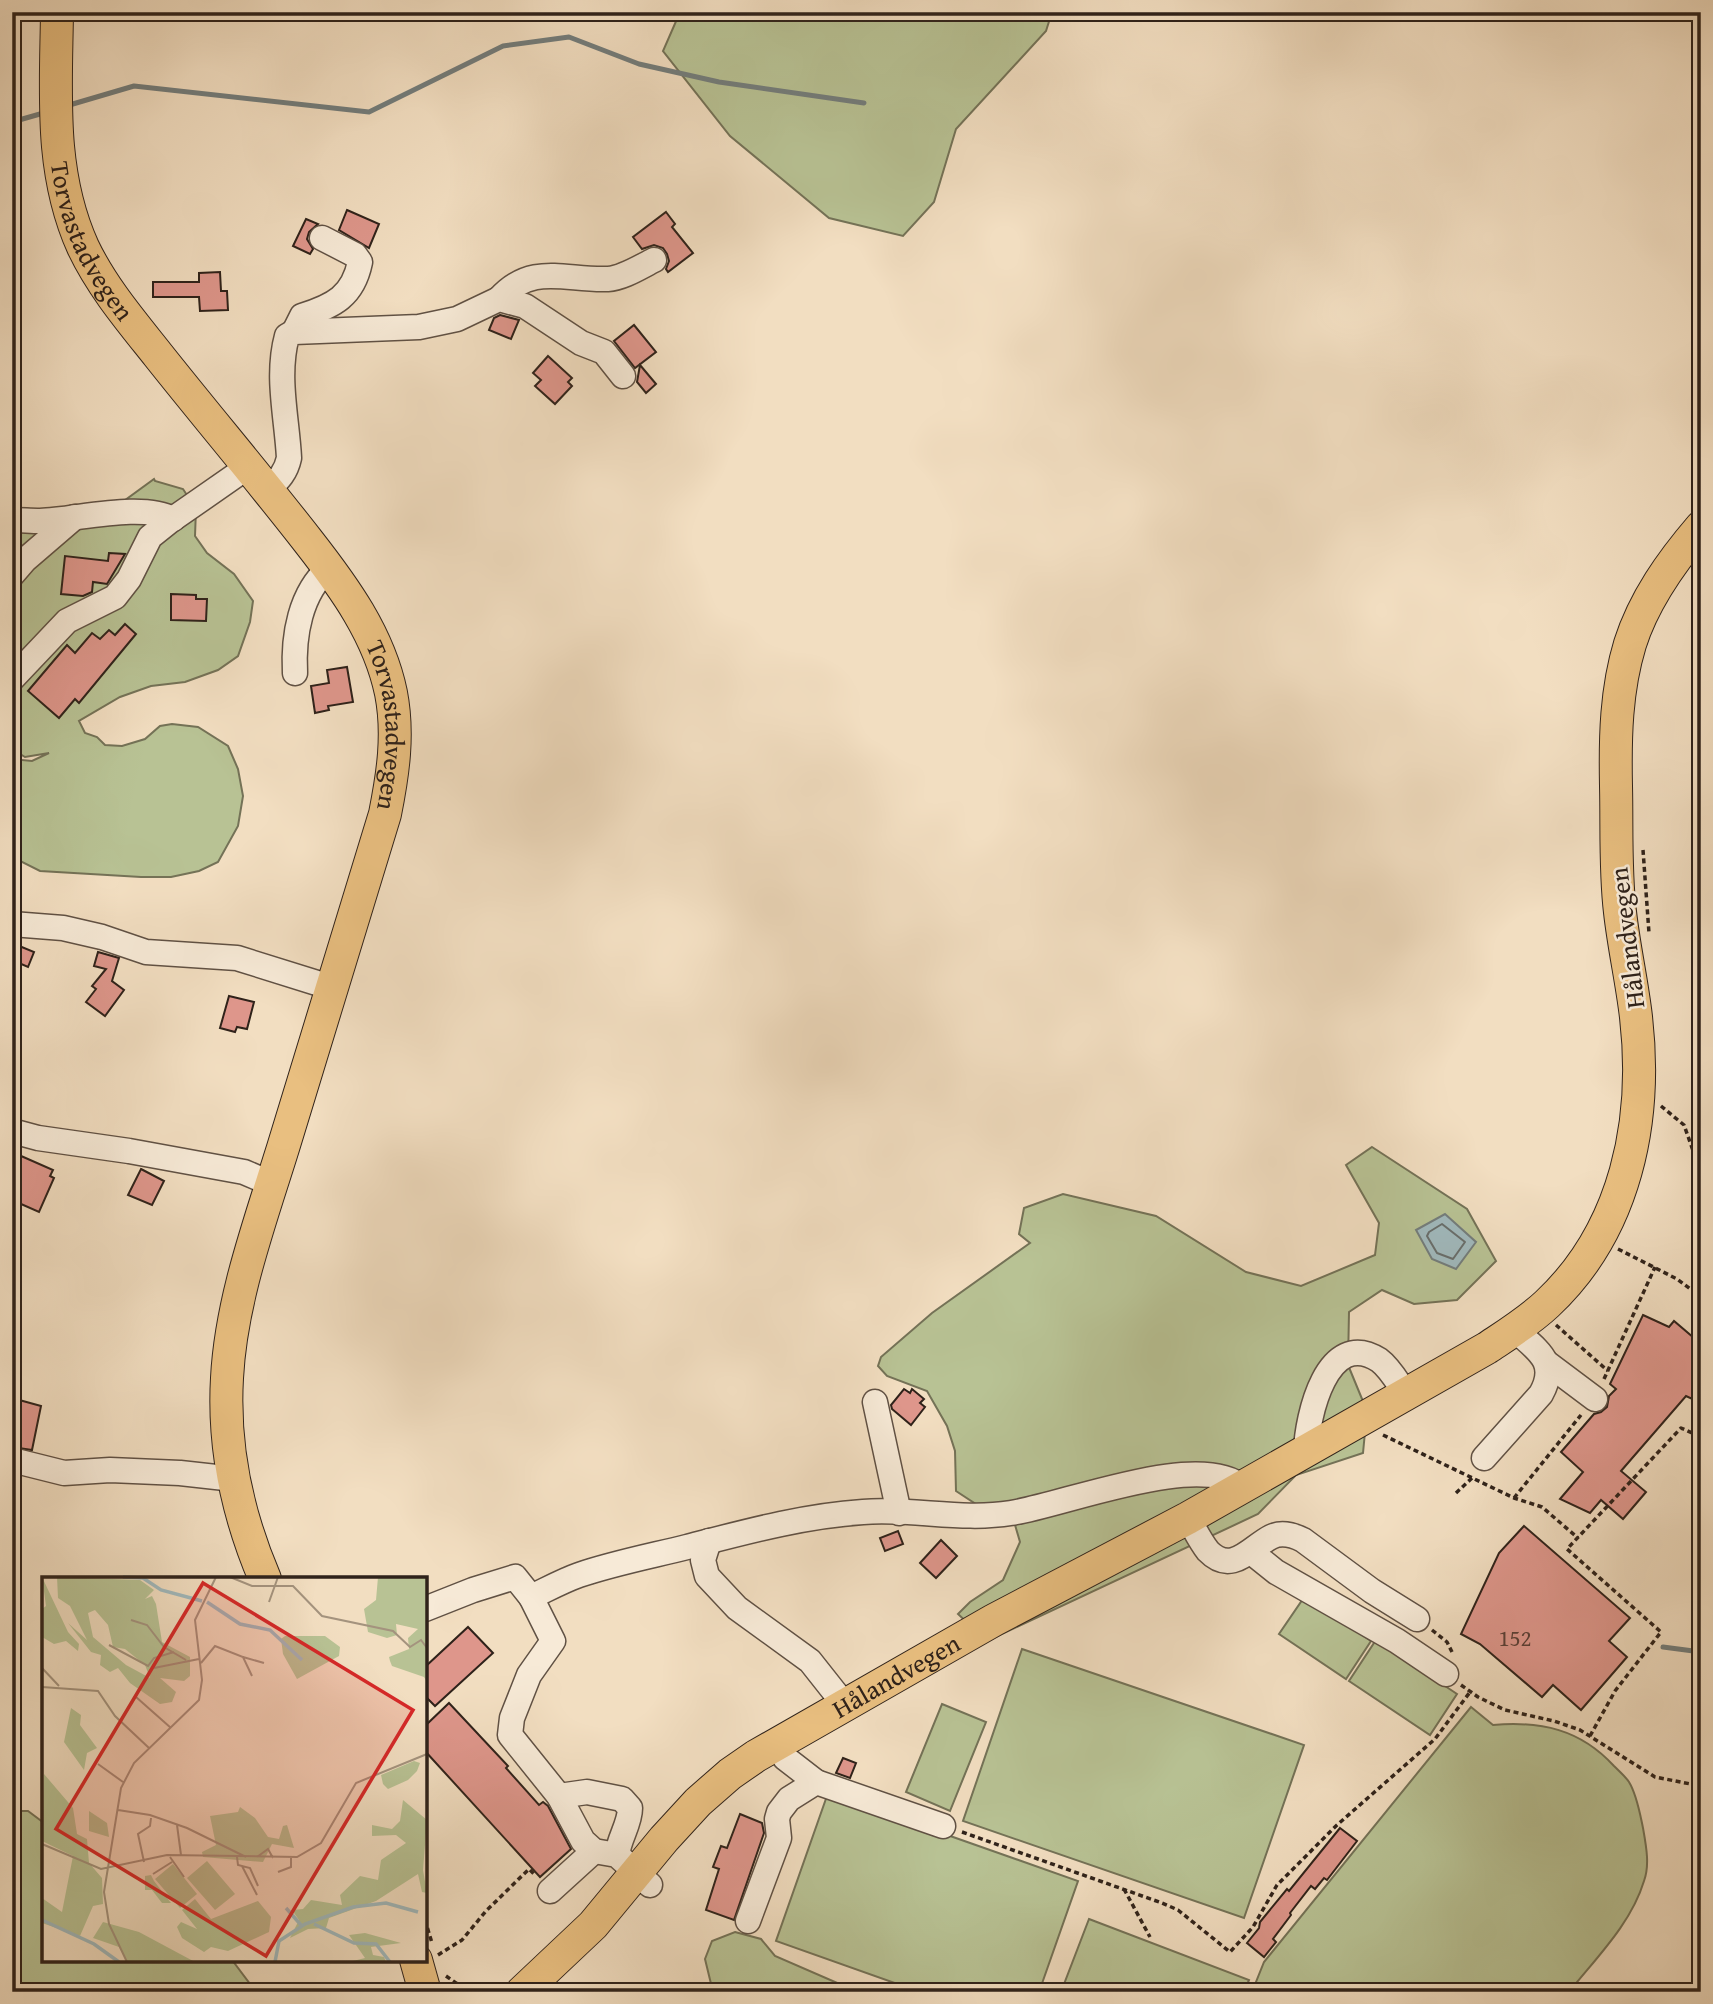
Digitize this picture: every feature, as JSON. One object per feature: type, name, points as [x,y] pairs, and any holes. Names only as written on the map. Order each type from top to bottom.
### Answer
[{"type":"main road","name":"Torvastadvegen","points":[[57,12],[56,113],[60,172],[68,205],[84,247],[115,300],[329,568],[362,617],[378,650],[391,694],[395,737],[392,780],[385,814],[245,1276],[229,1355],[227,1421],[234,1479],[244,1522],[264,1577]]},
{"type":"main road","name":"Hålandvegen","points":[[522,1992],[565,1953],[624,1866],[676,1825],[713,1788],[756,1756],[994,1620],[1188,1518],[1406,1394],[1522,1336],[1583,1263],[1609,1219],[1627,1171],[1636,1131],[1636,1017],[1618,889],[1618,701],[1630,643],[1641,616],[1672,563],[1701,527]]},
{"type":"street","points":[[294,332],[302,316],[328,308],[345,295],[357,278],[360,262],[355,255],[322,238]]},
{"type":"street","points":[[12,679],[67,621],[115,597],[129,579],[150,537],[173,519],[258,477],[279,480],[287,468],[289,458],[282,354],[287,336],[294,332],[419,327],[457,319],[499,299],[522,280],[566,275],[610,279],[653,260]]},
{"type":"street","points":[[499,299],[525,306],[581,343],[604,352],[624,376]]},
{"type":"street","points":[[12,520],[41,521],[155,513],[173,519]]},
{"type":"street","points":[[12,575],[25,560],[75,517]]},
{"type":"street","points":[[295,673],[304,601],[310,589],[329,568]]},
{"type":"street","points":[[12,925],[63,928],[102,937],[146,952],[237,958],[333,988]]},
{"type":"street","points":[[12,1131],[38,1138],[244,1172],[272,1184]]},
{"type":"street","points":[[1522,1336],[1547,1363],[1595,1399]]},
{"type":"street","points":[[1306,1451],[1309,1421],[1325,1376],[1333,1364],[1343,1357],[1360,1353],[1378,1360],[1406,1394]]},
{"type":"street","points":[[1478,1468],[1542,1394],[1549,1372],[1547,1363]]},
{"type":"street","points":[[875,1402],[899,1513]]},
{"type":"street","points":[[16,1461],[64,1473],[110,1470],[234,1479]]},
{"type":"street","points":[[531,1597],[576,1576],[810,1518],[863,1512],[956,1516],[1009,1514],[1062,1503],[1105,1489],[1201,1473],[1226,1477],[1242,1487]]},
{"type":"street","points":[[1188,1518],[1207,1550],[1214,1556],[1229,1560],[1238,1559],[1270,1538],[1283,1535],[1297,1537],[1372,1591],[1417,1619]]},
{"type":"street","points":[[709,1541],[703,1560],[707,1576],[737,1608],[810,1661],[844,1704]]},
{"type":"street","points":[[1251,1552],[1276,1572],[1397,1641],[1446,1674]]},
{"type":"street","points":[[427,1608],[515,1577],[531,1597],[553,1641],[529,1675],[512,1718],[510,1735],[559,1796],[583,1841],[624,1866]]},
{"type":"street","points":[[786,1758],[816,1782],[943,1826]]},
{"type":"street","points":[[748,1921],[779,1838],[779,1812],[789,1799],[816,1782]]},
{"type":"street","points":[[559,1796],[587,1792],[622,1799],[630,1808],[630,1818],[622,1834],[624,1866]]},
{"type":"street","points":[[550,1891],[624,1866]]},
{"type":"path","points":[[1643,850],[1649,933]]},
{"type":"path","points":[[1660,1107],[1684,1125],[1696,1162]]},
{"type":"path","points":[[1612,1247],[1655,1267],[1701,1297]]},
{"type":"path","points":[[1514,1498],[1595,1399],[1655,1267]]},
{"type":"path","points":[[1522,1336],[1552,1321],[1608,1371]]},
{"type":"path","points":[[1387,1427],[1378,1432],[1478,1468],[1514,1498],[1542,1507],[1578,1538]]},
{"type":"path","points":[[1590,1736],[1615,1691],[1661,1632],[1567,1549],[1681,1428],[1701,1437]]},
{"type":"path","points":[[1456,1493],[1478,1468]]},
{"type":"path","points":[[1446,1674],[1471,1692],[1505,1710],[1554,1721],[1590,1736],[1656,1777],[1701,1786]]},
{"type":"path","points":[[943,1826],[1178,1910],[1230,1951],[1253,1927],[1277,1885],[1337,1825],[1435,1739],[1471,1692]]},
{"type":"path","points":[[432,1969],[529,1869],[550,1891]]},
{"type":"path","points":[[1124,1889],[1150,1937]]},
{"type":"path","points":[[427,1934],[432,1969]]},
{"type":"path","points":[[432,1969],[478,1992]]},
{"type":"green space","points":[[688,12],[1052,12],[1046,31],[956,129],[934,202],[903,236],[829,218],[730,136],[663,51],[677,19]]},
{"type":"green space","points":[[154,479],[183,489],[196,509],[195,536],[207,553],[234,574],[253,601],[250,622],[238,656],[218,670],[185,682],[151,686],[120,697],[79,721],[85,733],[97,737],[105,745],[122,746],[145,739],[160,726],[172,724],[198,727],[228,746],[238,769],[243,796],[238,826],[218,862],[199,871],[171,877],[141,877],[40,871],[12,857],[12,759],[32,761],[49,753],[25,757],[12,749],[12,514],[106,514]]},
{"type":"green space","points":[[1372,1147],[1467,1209],[1496,1261],[1457,1300],[1414,1304],[1382,1290],[1349,1312],[1348,1365],[1367,1411],[1363,1453],[1296,1475],[1258,1514],[987,1641],[958,1614],[970,1602],[1003,1580],[1020,1542],[1013,1518],[979,1506],[956,1491],[955,1451],[947,1426],[927,1391],[887,1376],[878,1366],[881,1357],[932,1313],[1030,1243],[1019,1234],[1024,1208],[1063,1194],[1156,1216],[1246,1272],[1301,1286],[1375,1255],[1379,1223],[1346,1165]]},
{"type":"green space","points":[[1305,1596],[1371,1641],[1346,1679],[1279,1634]]},
{"type":"green space","points":[[1376,1640],[1457,1694],[1430,1735],[1349,1681]]},
{"type":"green space","points":[[1022,1649],[1304,1745],[1244,1918],[963,1821]]},
{"type":"green space","points":[[942,1704],[986,1722],[950,1811],[906,1792]]},
{"type":"green space","points":[[1471,1707],[1493,1725],[1543,1726],[1588,1743],[1629,1782],[1643,1828],[1647,1868],[1631,1912],[1612,1940],[1569,1992],[1252,1992],[1264,1962]]},
{"type":"green space","points":[[828,1793],[1078,1881],[1039,1992],[920,1992],[776,1941]]},
{"type":"green space","points":[[12,1807],[19,1811],[28,1811],[42,1822],[42,1962],[234,1962],[256,1992],[12,1992]]},
{"type":"green space","points":[[1089,1919],[1249,1980],[1244,1992],[1061,1992]]},
{"type":"green space","points":[[735,1932],[761,1939],[775,1956],[858,1992],[713,1992],[705,1959],[712,1941]]},
{"type":"water","points":[[1445,1214],[1476,1242],[1456,1269],[1432,1259],[1416,1230]]},
{"type":"building","points":[[347,210],[379,224],[369,248],[339,230]]},
{"type":"building","points":[[666,212],[675,224],[672,227],[693,253],[668,272],[666,269],[669,261],[663,248],[654,245],[642,249],[633,237]]},
{"type":"building","points":[[306,219],[318,224],[309,232],[307,239],[313,249],[310,254],[293,246]]},
{"type":"building","points":[[220,272],[221,291],[227,291],[228,310],[200,311],[199,297],[153,297],[153,282],[199,282],[199,273]]},
{"type":"building","points":[[500,315],[519,320],[511,339],[489,330],[494,318]]},
{"type":"building","points":[[634,325],[656,352],[635,368],[614,341]]},
{"type":"building","points":[[548,356],[572,378],[568,382],[572,386],[555,404],[535,386],[541,380],[533,373]]},
{"type":"building","points":[[640,365],[656,384],[646,393],[637,382]]},
{"type":"building","points":[[109,553],[125,554],[107,584],[93,582],[92,592],[83,596],[61,594],[65,556],[108,561]]},
{"type":"building","points":[[171,594],[196,595],[196,599],[207,599],[206,621],[171,620]]},
{"type":"building","points":[[125,624],[136,634],[79,703],[75,699],[59,718],[28,691],[67,645],[75,653],[92,633],[100,639],[109,630],[115,635]]},
{"type":"building","points":[[347,667],[353,702],[328,706],[329,710],[315,713],[311,686],[329,683],[327,670]]},
{"type":"building","points":[[12,943],[34,952],[28,967],[12,960]]},
{"type":"building","points":[[98,952],[119,958],[112,981],[124,990],[105,1016],[86,1002],[96,989],[92,986],[106,969],[94,966]]},
{"type":"building","points":[[229,996],[254,1002],[247,1029],[237,1027],[235,1032],[220,1028]]},
{"type":"building","points":[[12,1152],[53,1170],[50,1176],[54,1178],[39,1212],[12,1200]]},
{"type":"building","points":[[141,1169],[164,1181],[152,1205],[128,1195]]},
{"type":"building","points":[[1643,1315],[1669,1327],[1674,1321],[1701,1344],[1701,1403],[1686,1396],[1621,1471],[1646,1492],[1623,1519],[1601,1500],[1590,1513],[1560,1499],[1583,1472],[1561,1452],[1594,1414],[1607,1407],[1609,1396],[1616,1389],[1610,1384]]},
{"type":"building","points":[[904,1389],[910,1393],[912,1389],[924,1399],[920,1403],[925,1407],[911,1425],[892,1409],[891,1405]]},
{"type":"building","points":[[12,1398],[41,1406],[32,1450],[12,1447]]},
{"type":"building","points":[[1524,1526],[1630,1618],[1609,1641],[1627,1657],[1581,1710],[1553,1685],[1542,1697],[1480,1644],[1461,1634],[1499,1553]]},
{"type":"building","points":[[898,1531],[903,1544],[885,1551],[880,1538]]},
{"type":"building","points":[[941,1540],[957,1556],[936,1578],[920,1563]]},
{"type":"building","points":[[468,1627],[493,1653],[435,1706],[427,1698],[427,1665]]},
{"type":"building","points":[[449,1703],[508,1766],[506,1768],[539,1805],[543,1802],[548,1806],[571,1849],[540,1877],[427,1753],[427,1724]]},
{"type":"building","points":[[843,1758],[856,1763],[850,1778],[836,1773]]},
{"type":"building","points":[[740,1814],[762,1823],[764,1833],[734,1920],[706,1910],[719,1869],[713,1867],[721,1846],[727,1848]]},
{"type":"building","points":[[1340,1828],[1357,1841],[1327,1880],[1324,1878],[1315,1889],[1311,1886],[1290,1913],[1273,1939],[1276,1942],[1264,1957],[1247,1943],[1259,1928],[1260,1922]]},
{"type":"waterway","points":[[66,106],[134,86],[369,112],[503,46],[569,37],[639,64],[719,82],[864,103]]},
{"type":"waterway","points":[[12,122],[47,112]]},
{"type":"waterway","points":[[1663,1647],[1701,1652]]}]
